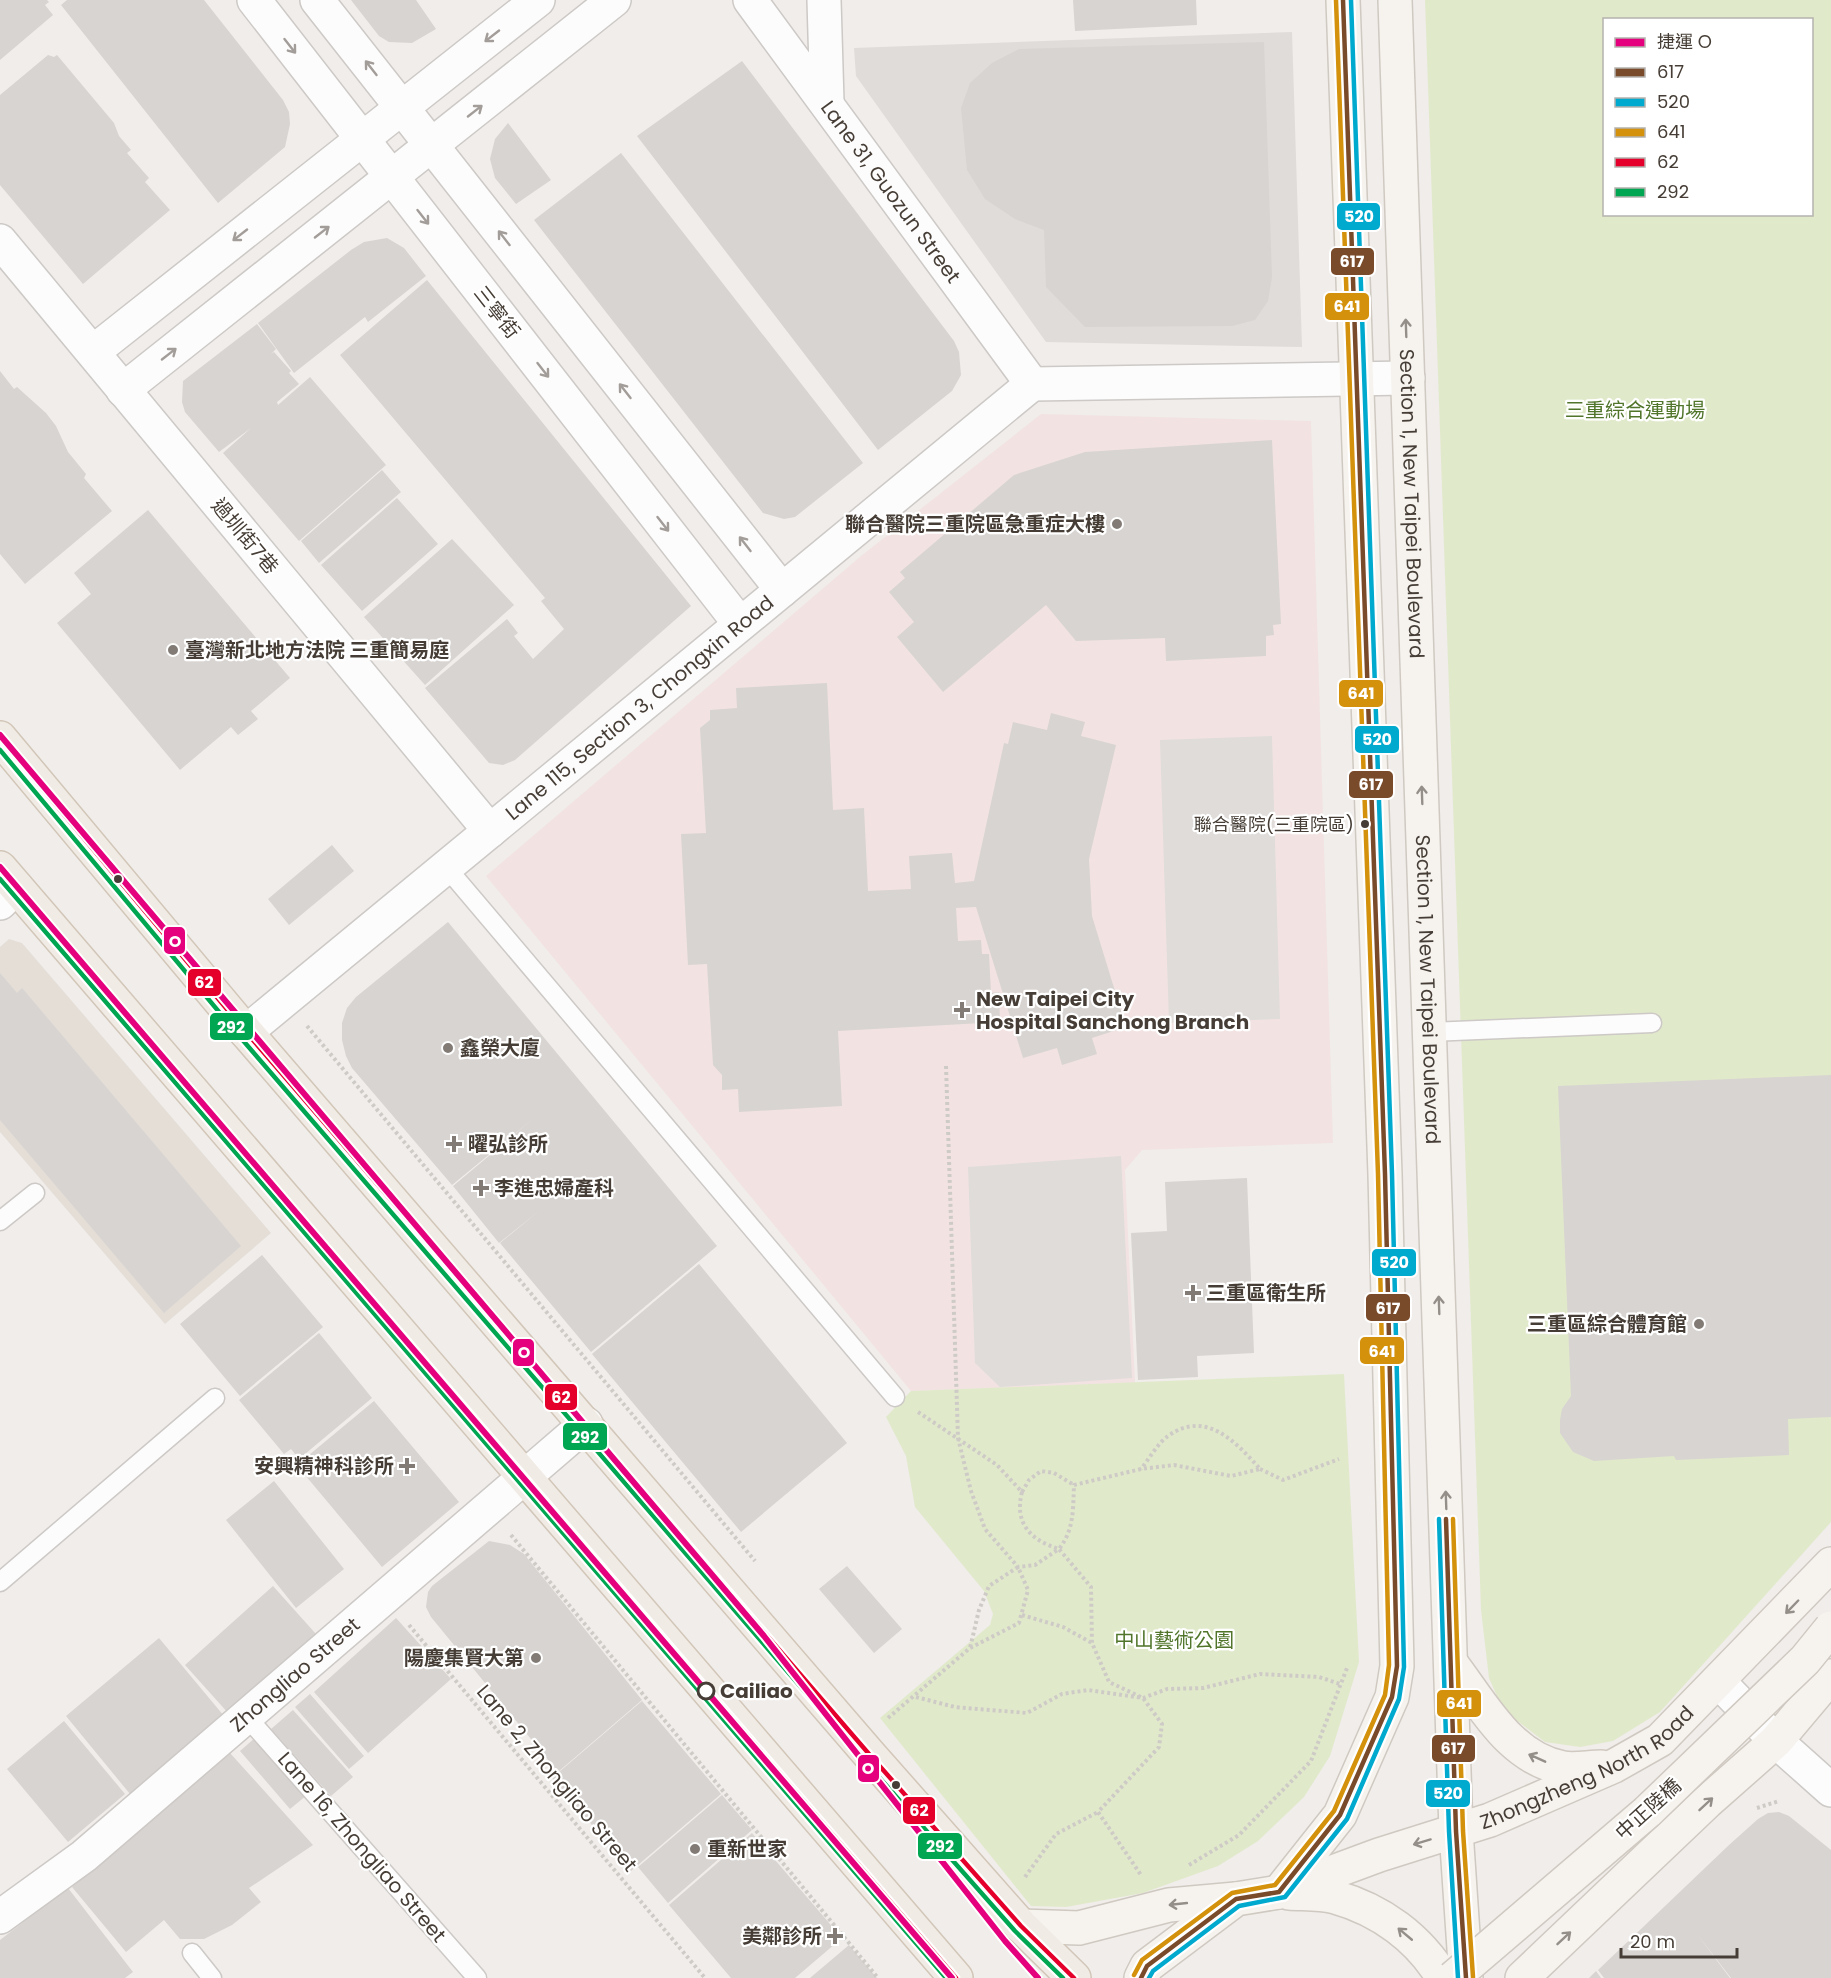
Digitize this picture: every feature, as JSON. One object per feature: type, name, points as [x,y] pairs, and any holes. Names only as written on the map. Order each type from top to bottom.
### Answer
[{"type":"main road","points":[[0,738],[246,1032],[1021,1926],[1074,1978]]},
{"type":"main road","points":[[5,886],[524,1477],[952,1977]]},
{"type":"street","name":"三寧街","points":[[254,0],[740,624]]},
{"type":"street","points":[[317,0],[782,590]]},
{"type":"street","points":[[93,352],[537,0]]},
{"type":"street","points":[[123,390],[614,0]]},
{"type":"street","name":"Lane 31, Guozun Street","points":[[750,0],[1032,384]]},
{"type":"street","points":[[824,0],[827,102]]},
{"type":"street","points":[[1279,1892],[1340,1815],[1392,1697],[1397,1666],[1385,1174],[1343,0]]},
{"type":"street","name":"Section 1, New Taipei Boulevard","points":[[1395,0],[1456,1832],[1466,1978]]},
{"type":"street","name":"過圳街7巷","points":[[0,241],[490,831]]},
{"type":"street","points":[[1032,384],[1408,378]]},
{"type":"street","name":"Lane 115, Section 3, Chongxin Road","points":[[246,1032],[1032,384]]},
{"type":"street","name":"Zhongliao Street","points":[[0,1917],[84,1856],[586,1424]]},
{"type":"street","name":"Zhongzheng North Road","points":[[1141,1978],[1147,1966],[1236,1899],[1279,1892],[1379,1855],[1490,1820],[1614,1766],[1660,1740],[1719,1682],[1831,1564]]},
{"type":"street","name":"中正陸橋","points":[[1453,1978],[1647,1812],[1805,1660],[1831,1628]]},
{"type":"street","points":[[1451,1663],[1506,1738],[1533,1757],[1564,1768],[1614,1766]]},
{"type":"street","points":[[1522,1978],[1707,1802],[1776,1741],[1831,1676]]},
{"type":"street","points":[[1719,1682],[1776,1741],[1831,1790]]},
{"type":"street","points":[[1279,1892],[1334,1896],[1386,1918],[1429,1954],[1443,1978]]},
{"type":"street","points":[[1021,1926],[1079,1928],[1169,1905],[1236,1899]]},
{"type":"lane","points":[[446,867],[895,1397]]},
{"type":"lane","points":[[1430,1032],[1652,1023]]},
{"type":"lane","points":[[0,1221],[35,1193]]},
{"type":"lane","points":[[0,1582],[215,1398]]},
{"type":"lane","name":"Lane 16, Zhongliao Street","points":[[246,1716],[477,1978]]},
{"type":"lane","points":[[192,1953],[212,1978]]},
{"type":"path","points":[[285,999],[756,1563]]},
{"type":"path","points":[[888,1718],[916,1697],[970,1648],[1019,1623],[1028,1590],[1018,1567],[985,1529],[971,1491],[958,1438],[946,1066]]},
{"type":"path","points":[[895,1397],[997,1466],[1022,1492]]},
{"type":"path","points":[[1141,1469],[1168,1436],[1195,1425],[1217,1429],[1241,1448],[1260,1469],[1283,1480],[1339,1459]]},
{"type":"path","points":[[1025,1877],[1056,1834],[1098,1812],[1160,1747],[1162,1724],[1143,1698],[1109,1682],[1092,1643],[1092,1587],[1059,1549],[1038,1543],[1024,1525],[1017,1509],[1022,1492],[1029,1480],[1041,1471],[1054,1473],[1074,1485],[1141,1469],[1174,1465],[1231,1476],[1260,1469]]},
{"type":"path","points":[[970,1648],[979,1610],[989,1586],[1018,1567],[1035,1565],[1059,1549],[1069,1536],[1073,1519],[1074,1485]]},
{"type":"path","points":[[489,1508],[878,1978]]},
{"type":"path","name":"Lane 2, Zhongliao Street","points":[[386,1597],[705,1978]]},
{"type":"path","points":[[1022,1615],[1063,1627],[1092,1643]]},
{"type":"path","points":[[1179,1870],[1239,1835],[1311,1761],[1347,1668]]},
{"type":"path","points":[[916,1697],[955,1707],[1027,1713],[1062,1695],[1088,1690],[1143,1698],[1167,1689],[1203,1688],[1260,1674],[1319,1677],[1340,1684]]},
{"type":"path","points":[[1098,1812],[1143,1878]]},
{"type":"shaded area","points":[[1292,32],[1302,347],[1046,342],[856,76],[854,48]]},
{"type":"shaded area","name":"New Taipei City Hospital Sanchong Branch","points":[[1041,414],[1311,421],[1333,1143],[1142,1150],[1125,1170],[1135,1383],[911,1391],[486,876],[861,556]]},
{"type":"shaded area","points":[[1272,736],[1280,1019],[1169,1023],[1160,740]]},
{"type":"shaded area","points":[[9,939],[22,943],[271,1233],[165,1324],[0,1132],[0,947]]},
{"type":"shaded area","points":[[1121,1156],[1132,1378],[1000,1387],[975,1363],[968,1167]]},
{"type":"green space","name":"三重綜合運動場","points":[[1425,0],[1831,0],[1831,1522],[1660,1712],[1613,1741],[1580,1747],[1545,1742],[1503,1710],[1489,1678],[1481,1610]]},
{"type":"green space","name":"中山藝術公園","points":[[1344,1374],[1359,1662],[1330,1756],[1304,1797],[1258,1841],[1218,1866],[1143,1893],[1066,1907],[1031,1906],[880,1718],[990,1625],[993,1614],[984,1591],[915,1507],[906,1456],[886,1417],[911,1391]]},
{"type":"building","points":[[0,0],[47,0],[49,2],[45,5],[53,15],[0,60]]},
{"type":"building","points":[[67,0],[204,0],[283,100],[289,112],[290,124],[285,147],[218,203],[61,5]]},
{"type":"building","points":[[351,0],[416,0],[436,29],[412,43],[389,42],[379,36]]},
{"type":"building","points":[[1073,0],[1196,0],[1197,25],[1075,31]]},
{"type":"building","points":[[1264,42],[1272,277],[1268,301],[1255,320],[1232,326],[1085,327],[1046,287],[1044,230],[1015,219],[985,199],[967,170],[961,108],[970,83],[992,63],[1019,49]]},
{"type":"building","points":[[48,55],[54,57],[57,55],[114,123],[119,136],[131,150],[127,153],[149,178],[145,182],[170,210],[83,284],[0,185],[0,95]]},
{"type":"building","points":[[742,61],[954,341],[959,352],[961,375],[952,391],[878,450],[637,136]]},
{"type":"building","points":[[508,123],[551,180],[516,204],[495,178],[490,159],[495,139]]},
{"type":"building","points":[[621,153],[863,463],[795,517],[784,519],[763,513],[534,220]]},
{"type":"building","points":[[387,238],[404,248],[426,276],[368,322],[365,317],[294,373],[258,323],[351,250],[364,242]]},
{"type":"building","points":[[427,280],[691,606],[515,760],[503,765],[489,763],[425,688],[507,619],[518,633],[514,636],[533,659],[564,629],[541,601],[545,598],[340,355]]},
{"type":"building","points":[[257,324],[276,349],[271,354],[274,352],[299,384],[277,402],[278,405],[310,377],[386,465],[299,541],[223,453],[251,428],[219,452],[185,412],[182,402],[183,381]]},
{"type":"building","points":[[0,371],[14,389],[17,387],[46,413],[56,426],[68,452],[86,474],[84,478],[112,511],[25,584],[0,554]]},
{"type":"building","name":"聯合醫院三重院區急重症大樓","points":[[1272,440],[1281,624],[1273,625],[1274,635],[1266,636],[1266,656],[1166,661],[1165,638],[1076,641],[1046,605],[943,692],[897,637],[914,622],[889,592],[905,578],[900,572],[1014,475],[1085,452]]},
{"type":"building","points":[[382,470],[401,492],[319,563],[301,541]]},
{"type":"building","points":[[397,498],[438,544],[362,611],[321,565]]},
{"type":"building","name":"臺灣新北地方法院 三重簡易庭","points":[[148,510],[290,678],[251,711],[258,719],[238,735],[231,727],[180,770],[57,623],[91,594],[74,573]]},
{"type":"building","points":[[452,539],[514,605],[425,685],[364,617]]},
{"type":"building","points":[[827,683],[833,810],[864,808],[868,891],[911,889],[909,856],[952,853],[955,883],[974,881],[1004,743],[1008,744],[1013,722],[1047,730],[1051,713],[1085,722],[1081,736],[1116,745],[1089,859],[1092,916],[1126,1027],[1092,1038],[1097,1054],[1062,1065],[1057,1048],[1023,1058],[976,907],[956,908],[958,941],[981,940],[982,954],[989,954],[991,993],[999,992],[1000,1022],[838,1031],[842,1106],[739,1112],[738,1089],[722,1090],[722,1075],[713,1065],[707,964],[688,965],[681,834],[706,833],[700,728],[710,720],[710,710],[737,708],[736,688]]},
{"type":"building","points":[[332,845],[354,871],[289,925],[268,899]]},
{"type":"building","points":[[448,922],[717,1246],[591,1352],[500,1243],[539,1211],[499,1243],[453,1186],[534,1118],[452,1185],[352,1068],[346,1056],[342,1040],[342,1023],[347,1008],[356,997]]},
{"type":"building","points":[[0,973],[17,993],[22,988],[241,1246],[164,1313],[0,1120]]},
{"type":"building","name":"三重區綜合體育館","points":[[1831,1075],[1831,1417],[1788,1419],[1789,1455],[1676,1460],[1674,1456],[1594,1461],[1573,1452],[1560,1433],[1562,1409],[1571,1396],[1558,1086]]},
{"type":"building","name":"三重區衛生所","points":[[1247,1178],[1254,1353],[1197,1356],[1198,1377],[1138,1380],[1131,1233],[1167,1231],[1165,1182]]},
{"type":"building","points":[[262,1255],[323,1327],[240,1396],[180,1324]]},
{"type":"building","points":[[699,1264],[847,1443],[741,1532],[592,1354]]},
{"type":"building","points":[[319,1333],[372,1398],[299,1459],[291,1449],[284,1454],[239,1400]]},
{"type":"building","points":[[374,1401],[459,1502],[382,1567],[300,1469],[312,1459],[309,1455]]},
{"type":"building","points":[[274,1481],[344,1569],[296,1608],[226,1520]]},
{"type":"building","name":"陽慶集賢大第","points":[[489,1541],[510,1545],[524,1554],[642,1700],[558,1772],[431,1617],[426,1607],[428,1592],[432,1586]]},
{"type":"building","points":[[847,1566],[902,1629],[874,1653],[819,1589]]},
{"type":"building","points":[[273,1586],[316,1634],[229,1714],[185,1665]]},
{"type":"building","points":[[396,1618],[451,1679],[368,1753],[314,1692]]},
{"type":"building","points":[[159,1638],[224,1716],[130,1794],[66,1716]]},
{"type":"building","points":[[310,1694],[364,1756],[349,1769],[295,1707]]},
{"type":"building","points":[[642,1701],[721,1794],[631,1871],[552,1778]]},
{"type":"building","points":[[293,1710],[353,1777],[331,1796],[271,1729]]},
{"type":"building","points":[[64,1721],[125,1794],[68,1842],[7,1769]]},
{"type":"building","points":[[256,1737],[307,1795],[290,1809],[240,1751]]},
{"type":"building","points":[[230,1753],[313,1845],[249,1888],[261,1902],[232,1925],[204,1939],[180,1939],[164,1920],[126,1952],[72,1887]]},
{"type":"building","name":"重新世家","points":[[722,1795],[752,1830],[668,1903],[638,1867]]},
{"type":"building","points":[[1779,1812],[1789,1816],[1831,1850],[1831,1978],[1731,1978],[1697,1934],[1730,1978],[1604,1978],[1598,1970],[1729,1845],[1758,1819],[1768,1813]]},
{"type":"building","points":[[752,1833],[842,1938],[795,1978],[731,1978],[669,1905]]},
{"type":"building","points":[[68,1888],[133,1972],[125,1978],[0,1978],[0,1940]]},
{"type":"building","points":[[849,1945],[877,1978],[810,1978]]},
{"type":"building","points":[[1596,1971],[1601,1978],[1589,1978]]},
{"type":"metro line","name":"O","points":[[0,735],[764,1636],[1005,1941],[1038,1978]]},
{"type":"metro line","name":"O","points":[[0,867],[952,1978]]},
{"type":"transit line","name":"641","points":[[1134,1975],[1142,1960],[1232,1893],[1275,1885],[1334,1811],[1385,1695],[1389,1665],[1378,1174],[1336,0]]},
{"type":"transit line","name":"617","points":[[1141,1978],[1147,1966],[1236,1899],[1279,1892],[1340,1815],[1392,1697],[1397,1666],[1385,1174],[1343,0]]},
{"type":"transit line","name":"520","points":[[1149,1978],[1153,1971],[1239,1906],[1285,1897],[1347,1819],[1399,1699],[1404,1667],[1392,1174],[1351,0]]},
{"type":"transit line","name":"62","points":[[0,738],[246,1032],[869,1754],[1021,1926],[1074,1978]]},
{"type":"transit line","name":"292","points":[[0,750],[240,1037],[863,1759],[1015,1931],[1063,1978]]},
{"type":"transit line","name":"62","points":[[0,868],[956,1978]]},
{"type":"transit line","name":"292","points":[[0,879],[946,1978]]},
{"type":"transit line","name":"520","points":[[1439,1519],[1449,1831],[1458,1978]]},
{"type":"transit line","name":"617","points":[[1446,1519],[1456,1831],[1466,1978]]},
{"type":"transit line","name":"641","points":[[1453,1519],[1463,1831],[1473,1977]]},
{"type":"place","name":"聯合醫院三重院區急重症大樓","points":[[1117,524]]},
{"type":"place","name":"臺灣新北地方法院 三重簡易庭","points":[[173,650]]},
{"type":"place","name":"聯合醫院(三重院區)","points":[[1365,824]]},
{"type":"place","name":"New Taipei City Hospital Sanchong Branch","points":[[962,1010]]},
{"type":"place","name":"鑫榮大廈","points":[[448,1048]]},
{"type":"place","name":"曜弘診所","points":[[454,1144]]},
{"type":"place","name":"李進忠婦產科","points":[[481,1188]]},
{"type":"place","name":"三重區衛生所","points":[[1193,1293]]},
{"type":"place","name":"三重區綜合體育館","points":[[1699,1324]]},
{"type":"place","name":"安興精神科診所","points":[[407,1466]]},
{"type":"place","name":"陽慶集賢大第","points":[[536,1658]]},
{"type":"place","name":"Cailiao","points":[[706,1691]]},
{"type":"place","name":"重新世家","points":[[695,1849]]},
{"type":"place","name":"美鄰診所","points":[[835,1936]]}]
